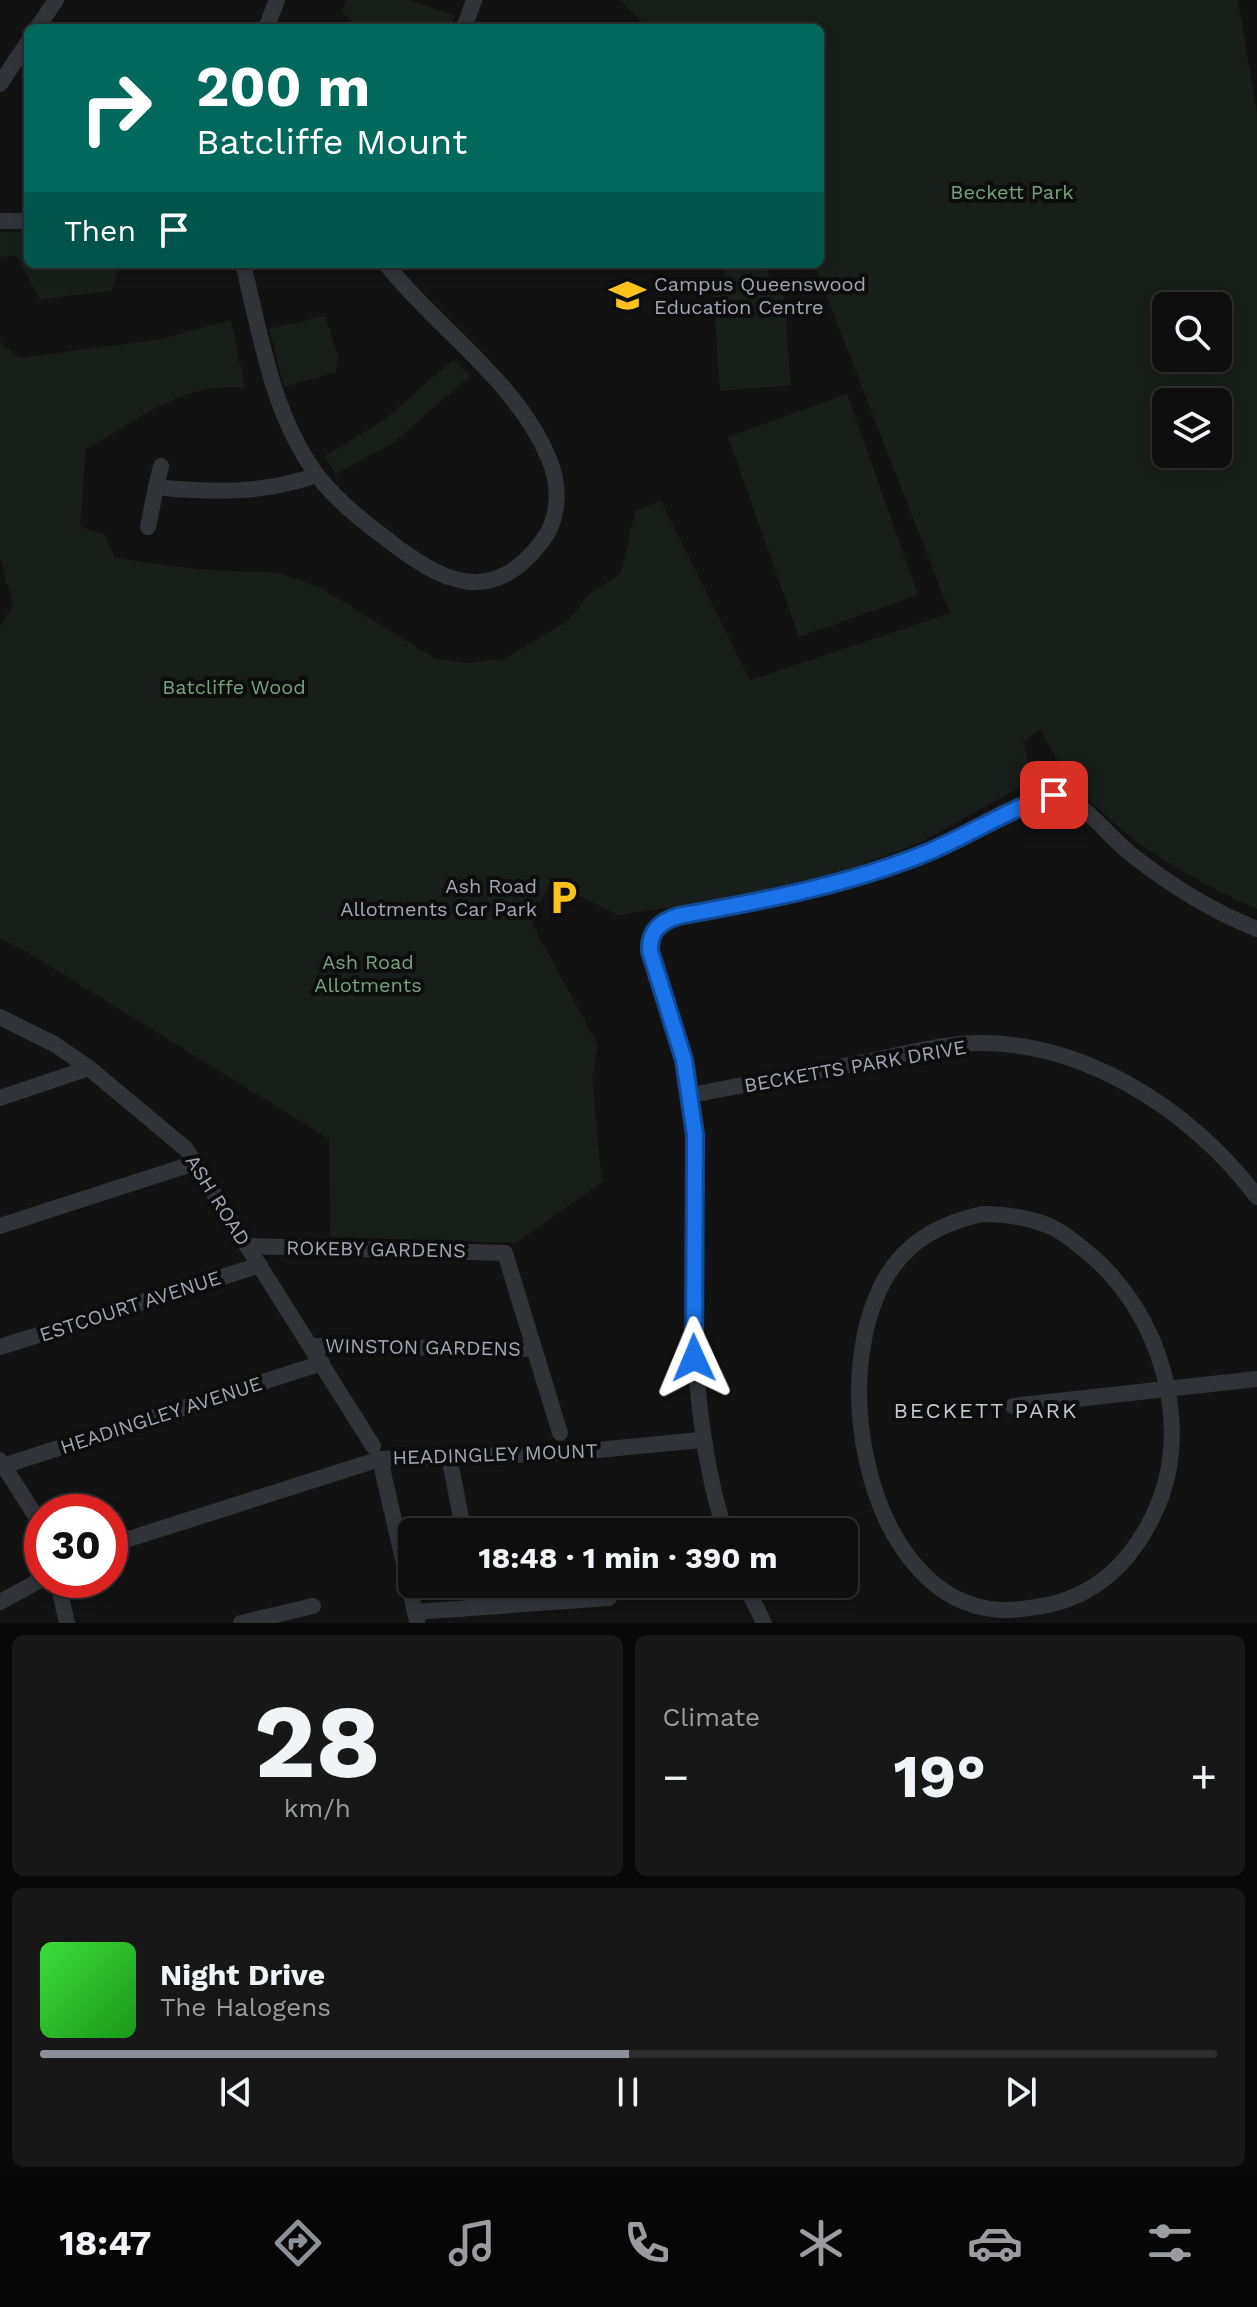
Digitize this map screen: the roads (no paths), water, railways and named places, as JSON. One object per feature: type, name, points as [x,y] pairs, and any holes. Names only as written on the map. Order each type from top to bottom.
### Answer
[{"type":"street","points":[[40,24],[56,0]]},
{"type":"street","points":[[268,24],[277,0]]},
{"type":"street","points":[[465,24],[474,0]]},
{"type":"street","points":[[0,84],[24,48]]},
{"type":"street","points":[[0,221],[24,221]]},
{"type":"street","points":[[244,268],[275,389],[289,426],[317,475],[360,518],[413,560],[458,582],[475,583],[507,575],[532,557],[554,518],[555,476],[530,425],[493,378],[390,268]]},
{"type":"street","points":[[148,527],[161,466]]},
{"type":"street","points":[[156,487],[236,494],[284,486],[317,475]]},
{"type":"street","points":[[721,1518],[701,1440],[693,1328],[695,1135],[691,1095],[669,1002],[650,951],[650,940],[658,926],[678,916],[770,899],[873,871],[926,853],[1024,804],[1054,795],[1068,799],[1132,855],[1178,888],[1229,918],[1257,929]]},
{"type":"street","name":"ASH ROAD","points":[[0,1017],[56,1045],[89,1068],[168,1131],[195,1163],[377,1452],[398,1519]]},
{"type":"street","name":"BECKETTS PARK DRIVE","points":[[691,1095],[963,1044],[1051,1053],[1118,1077],[1164,1108],[1218,1154],[1257,1197]]},
{"type":"street","points":[[0,1098],[89,1068]]},
{"type":"street","points":[[0,1226],[195,1163]]},
{"type":"street","points":[[1006,1214],[1050,1226],[1097,1261],[1123,1286],[1149,1332],[1166,1389],[1172,1435],[1169,1473],[1152,1518],[1127,1558],[1105,1580],[1065,1601],[997,1617],[957,1597],[919,1569],[894,1534],[873,1483],[858,1395],[861,1346],[874,1302],[898,1261],[930,1234],[964,1218],[1006,1214]]},
{"type":"street","name":"ROKEBY GARDENS","points":[[247,1246],[505,1253],[534,1349]]},
{"type":"street","name":"ESTCOURT AVENUE","points":[[0,1347],[260,1265]]},
{"type":"street","name":"WINSTON GARDENS","points":[[312,1346],[534,1349]]},
{"type":"street","points":[[534,1349],[560,1433]]},
{"type":"street","name":"HEADINGLEY AVENUE","points":[[1,1464],[322,1363]]},
{"type":"street","points":[[1013,1406],[1257,1379]]},
{"type":"street","name":"HEADINGLEY MOUNT","points":[[128,1539],[377,1452],[449,1457],[566,1453],[701,1440]]},
{"type":"street","points":[[449,1457],[461,1518]]},
{"type":"street","points":[[1,1464],[24,1499]]},
{"type":"street","points":[[0,1602],[24,1589]]},
{"type":"street","points":[[61,1598],[67,1623]]},
{"type":"street","name":"ASH ROAD","points":[[414,1598],[416,1618]]},
{"type":"street","points":[[416,1618],[609,1598]]},
{"type":"street","points":[[752,1598],[764,1623]]},
{"type":"street","points":[[241,1623],[313,1606]]},
{"type":"place","name":"Campus Queenswood Education Centre","points":[[628,295]]},
{"type":"place","name":"Ash Road Allotments Car Park","points":[[563,898]]},
{"type":"district","name":"BECKETT PARK","points":[[986,1410]]},
{"type":"park label","name":"Beckett Park","points":[[1012,192]]},
{"type":"park label","name":"Batcliffe Wood","points":[[234,687]]},
{"type":"park label","name":"Ash Road Allotments","points":[[368,974]]}]
